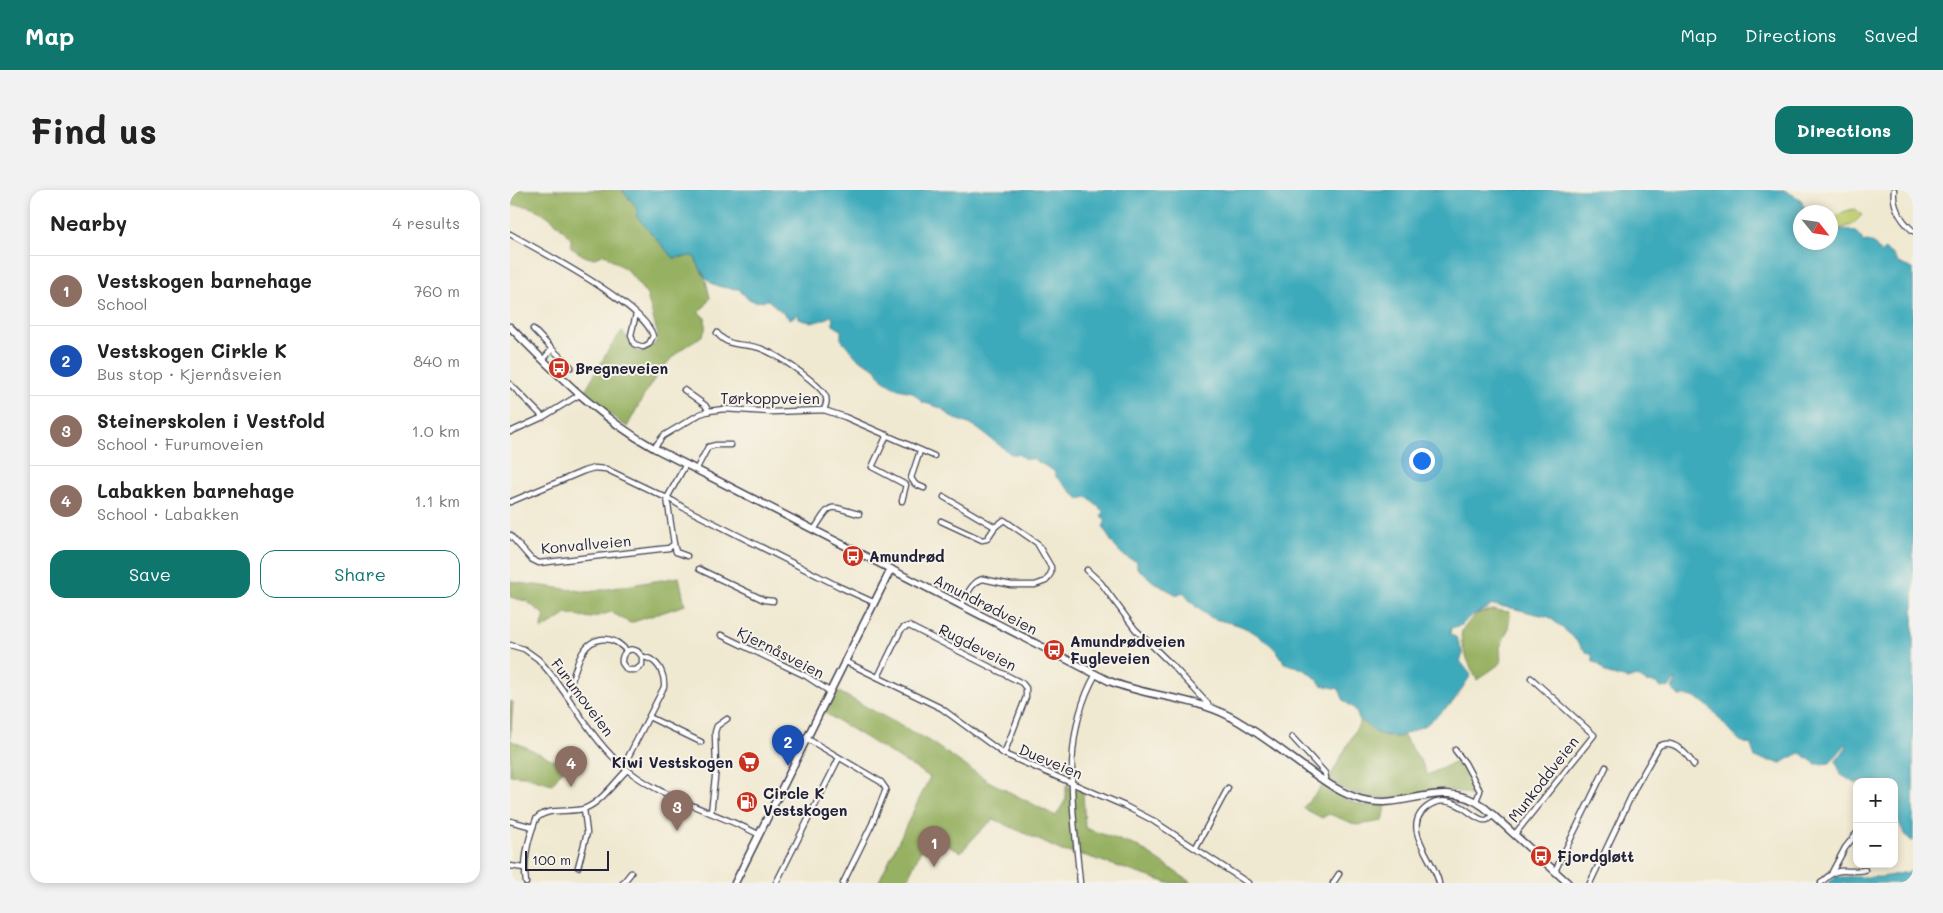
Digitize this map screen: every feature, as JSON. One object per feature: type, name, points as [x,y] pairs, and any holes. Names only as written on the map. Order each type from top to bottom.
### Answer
[{"type":"main road","name":"Amundrødveien","points":[[510,327],[579,394],[617,426],[654,448],[1096,674],[1130,689],[1209,708],[1240,723],[1324,781],[1353,797],[1390,802],[1443,793],[1459,795],[1476,801],[1494,815],[1568,883]]},
{"type":"main road","name":"Kjernåsveien","points":[[735,883],[891,569]]},
{"type":"street","points":[[1894,190],[1894,202],[1897,210],[1903,221],[1913,231]]},
{"type":"street","points":[[510,234],[589,280],[636,314],[652,330],[653,336],[651,341],[645,346],[634,344],[631,338],[636,314]]},
{"type":"street","points":[[533,329],[571,366]]},
{"type":"street","points":[[717,333],[726,343],[760,348],[788,363],[824,393],[826,402],[824,410]]},
{"type":"street","points":[[543,360],[552,348]]},
{"type":"street","points":[[510,384],[543,417]]},
{"type":"street","name":"Tørkoppveien","points":[[684,390],[705,405],[709,411]]},
{"type":"street","points":[[510,432],[543,417],[579,394]]},
{"type":"street","name":"Tørkoppveien","points":[[654,448],[663,436],[700,414],[709,411],[724,409],[772,412],[824,410],[934,456]]},
{"type":"street","points":[[887,435],[872,467],[906,485],[902,501]]},
{"type":"street","points":[[696,470],[708,447],[731,445]]},
{"type":"street","points":[[920,451],[911,478],[915,484],[924,488]]},
{"type":"street","points":[[686,464],[667,498],[676,552],[687,556]]},
{"type":"street","points":[[510,502],[584,471],[598,468],[611,471],[873,602]]},
{"type":"street","points":[[944,498],[995,527]]},
{"type":"street","points":[[814,530],[825,512],[831,508],[840,508],[859,514]]},
{"type":"street","points":[[941,521],[982,540],[987,539],[995,527],[1004,520],[1037,544],[1051,567],[1051,574],[1046,581],[1035,585],[1011,585],[983,579],[978,580],[971,587],[961,606]]},
{"type":"street","name":"Konvallveien","points":[[510,534],[531,559],[539,563],[664,549],[674,544]]},
{"type":"street","points":[[699,569],[764,600],[773,600]]},
{"type":"street","name":"Amundrødveien","points":[[1088,570],[1101,583],[1135,629],[1174,666],[1208,704],[1209,708]]},
{"type":"street","name":"Rugdeveien","points":[[878,677],[900,632],[908,626],[1022,683],[1026,688],[1026,697],[1004,754]]},
{"type":"street","name":"Kjernåsveien","points":[[721,635],[806,676],[829,691]]},
{"type":"street","points":[[567,696],[580,658],[588,644],[595,640],[610,639],[616,641],[627,651]]},
{"type":"street","name":"Furumoveien","points":[[510,645],[524,649],[538,659],[603,746],[625,768],[652,787],[758,834]]},
{"type":"street","points":[[526,883],[524,868],[536,819],[544,813],[584,809],[600,798],[625,768],[664,687],[664,679],[656,664],[636,650],[627,651],[623,655],[624,667],[628,670],[640,668],[642,656]]},
{"type":"street","name":"Dueveien","points":[[844,661],[944,710],[1004,754],[1143,815],[1196,847],[1248,883]]},
{"type":"street","points":[[1080,883],[1070,783],[1073,748],[1078,723],[1088,690],[1096,674]]},
{"type":"street","name":"Munkoddveien","points":[[1515,834],[1594,735],[1531,678]]},
{"type":"street","points":[[649,717],[701,742]]},
{"type":"street","points":[[711,813],[716,769],[716,729],[727,719]]},
{"type":"street","points":[[806,738],[881,782],[886,791],[843,883]]},
{"type":"street","points":[[1292,738],[1325,773],[1326,778],[1324,781]]},
{"type":"street","points":[[1590,883],[1636,786],[1659,746],[1663,743],[1673,745],[1685,753],[1694,765]]},
{"type":"street","points":[[1455,750],[1465,763],[1480,791],[1476,801]]},
{"type":"street","points":[[776,883],[839,758]]},
{"type":"street","points":[[1555,871],[1606,767]]},
{"type":"street","points":[[1196,847],[1228,788]]},
{"type":"street","points":[[1438,883],[1435,869],[1419,841],[1416,831],[1417,822],[1423,811],[1434,803],[1442,801],[1461,806],[1483,820],[1487,820],[1494,815]]},
{"type":"street","points":[[578,867],[587,833],[584,809]]},
{"type":"street","points":[[510,821],[533,826]]},
{"type":"street","points":[[1820,883],[1832,872],[1853,838]]},
{"type":"street","points":[[510,866],[524,868]]},
{"type":"street","points":[[1832,872],[1836,870],[1865,870]]},
{"type":"street","points":[[623,883],[631,874]]},
{"type":"street","points":[[1333,883],[1339,874]]},
{"type":"green space","points":[[510,190],[622,190],[673,258],[694,256],[706,281],[710,298],[698,312],[705,318],[703,335],[677,353],[664,367],[646,392],[627,427],[583,394],[609,349],[622,331],[639,353],[655,344],[658,336],[647,295],[628,271],[604,254],[599,257],[590,258],[571,248],[571,239],[545,214],[529,207],[510,205]]},
{"type":"green space","points":[[1854,209],[1862,215],[1852,225],[1838,229],[1838,215]]},
{"type":"green space","points":[[679,577],[685,605],[630,623],[611,612],[591,618],[567,614],[541,630],[545,615],[526,601],[510,597],[510,580],[512,582],[589,592]]},
{"type":"green space","points":[[1495,610],[1510,612],[1508,630],[1500,647],[1501,663],[1477,680],[1465,654],[1461,634],[1464,627],[1476,615]]},
{"type":"green space","points":[[837,691],[929,741],[988,781],[1056,816],[1066,799],[1066,785],[1083,792],[1085,828],[1139,847],[1192,883],[1168,883],[1083,855],[1062,851],[994,819],[961,852],[939,840],[927,852],[921,850],[907,880],[912,883],[878,883],[930,777],[825,713]]},
{"type":"green space","points":[[510,701],[513,702],[510,740]]},
{"type":"green space","points":[[1361,720],[1380,734],[1392,737],[1403,735],[1422,763],[1427,775],[1458,761],[1476,792],[1475,798],[1448,790],[1431,791],[1396,798],[1376,798],[1346,791],[1329,779]]},
{"type":"green space","points":[[510,740],[558,762],[569,760],[570,766],[562,771],[552,784],[524,776],[510,775]]},
{"type":"green space","points":[[1323,785],[1346,800],[1361,805],[1386,806],[1383,821],[1357,825],[1329,814],[1322,818],[1303,808]]},
{"type":"water","points":[[622,190],[1784,190],[1800,199],[1803,205],[1793,205],[1793,250],[1818,250],[1821,252],[1822,250],[1838,250],[1838,230],[1847,229],[1855,232],[1863,242],[1872,242],[1881,253],[1884,249],[1893,255],[1898,263],[1913,269],[1913,842],[1902,830],[1898,819],[1898,778],[1853,778],[1853,782],[1841,775],[1836,761],[1847,746],[1846,744],[1830,763],[1816,764],[1800,753],[1781,763],[1755,758],[1751,745],[1738,739],[1705,704],[1689,696],[1679,696],[1672,689],[1676,680],[1674,680],[1670,687],[1661,688],[1656,683],[1646,682],[1637,676],[1627,679],[1605,673],[1599,664],[1593,662],[1592,655],[1586,652],[1572,636],[1549,617],[1511,608],[1493,605],[1468,618],[1462,625],[1451,628],[1450,634],[1457,638],[1463,654],[1460,661],[1471,675],[1453,702],[1427,724],[1399,737],[1378,734],[1359,719],[1355,709],[1344,701],[1339,689],[1321,685],[1315,677],[1300,668],[1284,663],[1273,647],[1250,631],[1241,626],[1208,616],[1194,605],[1183,592],[1177,595],[1155,583],[1137,568],[1137,561],[1126,557],[1113,544],[1103,527],[1106,520],[1101,516],[1104,512],[1087,497],[1079,499],[1056,477],[1054,471],[1033,459],[1025,459],[1018,454],[1011,454],[974,426],[953,418],[941,408],[922,402],[912,392],[898,389],[882,379],[876,369],[857,358],[841,339],[841,330],[833,325],[832,315],[816,322],[799,319],[798,314],[790,319],[768,300],[759,302],[751,300],[739,289],[714,285],[702,272],[694,256],[673,258],[637,217],[636,206]]},
{"type":"water","points":[[1913,871],[1913,883],[1828,883],[1834,877],[1882,877]]},
{"type":"place","name":"Bregneveien","points":[[559,368]]},
{"type":"place","name":"Amundrød","points":[[853,556]]},
{"type":"place","name":"Amundrødveien Fugleveien","points":[[1054,650]]},
{"type":"place","name":"Kiwi Vestskogen","points":[[749,762]]},
{"type":"place","name":"Vestskogen Cirkle K","points":[[788,766]]},
{"type":"place","name":"Labakken barnehage","points":[[571,787]]},
{"type":"place","name":"Circle K Vestskogen","points":[[747,802]]},
{"type":"place","name":"Steinerskolen i Vestfold","points":[[677,831]]},
{"type":"place","name":"Fjordgløtt","points":[[1541,856]]},
{"type":"place","name":"Vestskogen barnehage","points":[[934,867]]}]
